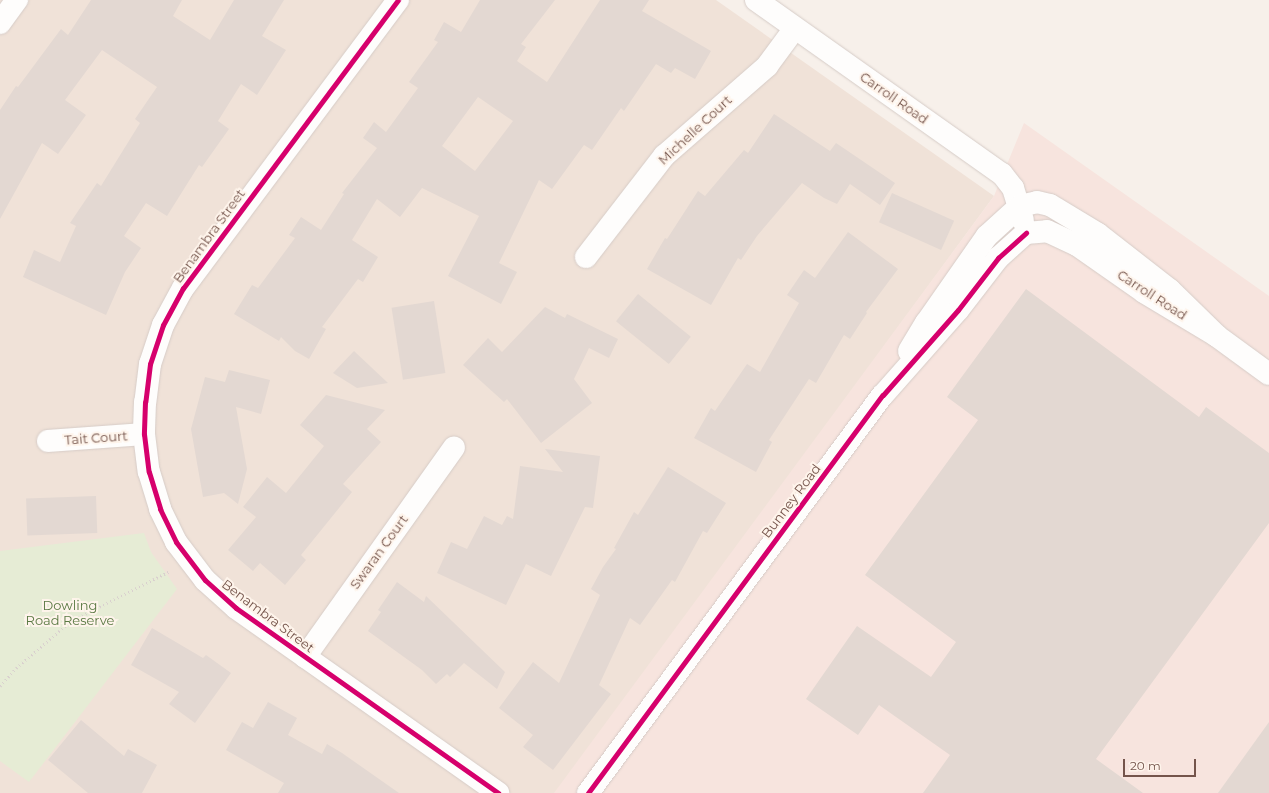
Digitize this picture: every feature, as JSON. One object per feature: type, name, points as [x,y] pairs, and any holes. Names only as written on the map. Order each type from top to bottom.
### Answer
[{"type":"street","points":[[0,23],[17,0]]},
{"type":"street","name":"Benambra Street","points":[[398,0],[183,288],[163,325],[150,364],[145,402],[144,434],[149,472],[160,508],[176,542],[205,580],[225,599],[498,793]]},
{"type":"street","name":"Carroll Road","points":[[756,0],[1002,174],[1013,188],[1020,206],[1026,233],[1047,232],[1077,245],[1144,292],[1217,336],[1269,374]]},
{"type":"street","name":"Michelle Court","points":[[586,258],[664,156],[767,66],[795,28]]},
{"type":"street","name":"Carroll Road","points":[[1020,206],[1037,202],[1050,205],[1098,234],[1170,290],[1217,336]]},
{"type":"street","name":"Bunney Road","points":[[882,395],[926,322],[987,236],[1020,206]]},
{"type":"street","name":"Bunney Road","points":[[588,793],[882,395],[958,310],[998,258],[1026,233]]},
{"type":"street","name":"Tait Court","points":[[48,441],[144,434]]},
{"type":"street","name":"Swaran Court","points":[[305,657],[454,447]]},
{"type":"path","points":[[0,686],[16,668],[71,621],[139,585],[189,561]]},
{"type":"shaded area","points":[[0,0],[716,0],[994,196],[557,793],[0,793]]},
{"type":"shaded area","points":[[1024,123],[1269,296],[1269,793],[554,793],[994,196]]},
{"type":"green space","name":"Dowling Road Reserve","points":[[144,533],[151,552],[177,589],[29,782],[0,761],[0,551]]},
{"type":"building","points":[[91,0],[182,0],[173,16],[210,40],[234,0],[284,0],[262,36],[286,50],[257,95],[241,84],[218,121],[229,129],[202,167],[199,165],[167,216],[146,203],[124,236],[141,248],[125,272],[106,315],[23,277],[34,250],[60,262],[76,226],[70,223],[97,183],[101,186],[140,123],[135,119],[157,87],[102,50],[65,100],[86,115],[58,154],[42,143],[0,219],[0,110],[16,86],[18,87],[61,29],[68,35]]},
{"type":"building","points":[[480,0],[555,0],[521,44],[526,47],[517,61],[547,82],[600,0],[649,0],[642,11],[711,51],[695,79],[675,68],[671,73],[656,64],[624,111],[621,108],[592,150],[584,145],[552,189],[539,180],[499,263],[517,272],[501,304],[448,276],[479,216],[422,188],[400,217],[377,199],[352,240],[378,257],[363,282],[358,279],[322,327],[326,329],[309,359],[295,351],[281,337],[279,341],[234,314],[252,285],[258,288],[295,238],[289,235],[301,217],[321,230],[344,194],[342,193],[377,148],[363,138],[374,122],[386,132],[418,88],[409,82],[438,42],[434,40],[444,22],[461,32]],"holes":[[[478,97],[513,121],[475,171],[442,146]]]},
{"type":"building","points":[[774,114],[830,151],[836,143],[895,183],[880,205],[850,184],[837,204],[824,198],[802,183],[757,236],[741,260],[738,258],[711,305],[647,269],[665,238],[667,239],[698,191],[705,196],[744,150],[748,153]]},
{"type":"building","points":[[892,193],[954,221],[941,250],[879,222]]},
{"type":"building","points":[[848,232],[898,269],[866,312],[867,313],[850,339],[844,335],[816,383],[809,379],[769,440],[772,442],[756,472],[694,438],[711,408],[715,411],[747,364],[760,372],[799,303],[787,295],[804,270],[815,278]]},
{"type":"building","points":[[1026,289],[1199,417],[1206,407],[1269,453],[1269,523],[1096,759],[1143,793],[923,793],[950,755],[879,705],[858,735],[806,699],[857,626],[931,677],[956,642],[865,575],[978,420],[947,397]]},
{"type":"building","points":[[638,294],[691,337],[669,364],[616,321]]},
{"type":"building","points":[[434,301],[445,373],[403,380],[392,308]]},
{"type":"building","points":[[545,307],[565,318],[567,314],[618,339],[609,358],[589,348],[574,379],[592,403],[541,443],[507,399],[504,402],[463,365],[488,338],[502,352]]},
{"type":"building","points":[[354,351],[388,383],[357,388],[333,373]]},
{"type":"building","points":[[229,370],[270,380],[261,414],[236,407],[247,469],[238,504],[224,493],[203,497],[191,429],[205,377],[225,382]]},
{"type":"building","points":[[326,395],[385,410],[367,429],[381,442],[343,484],[352,492],[301,555],[306,560],[285,585],[260,563],[253,571],[228,550],[256,517],[243,507],[267,477],[286,493],[324,446],[300,425]]},
{"type":"building","points":[[545,449],[600,456],[593,508],[585,507],[551,576],[526,564],[506,605],[437,573],[451,542],[467,549],[484,516],[502,525],[507,516],[513,519],[520,466],[563,472]]},
{"type":"building","points":[[668,467],[726,503],[707,533],[703,531],[675,582],[672,580],[640,625],[630,618],[599,685],[611,694],[553,770],[523,747],[533,735],[499,708],[533,662],[559,683],[600,595],[591,589],[603,567],[616,549],[614,548],[634,512],[638,515]]},
{"type":"building","points":[[96,496],[97,533],[27,535],[26,498]]},
{"type":"building","points":[[397,582],[424,602],[426,596],[505,672],[497,689],[464,663],[450,677],[447,674],[436,684],[422,670],[368,631],[381,612],[378,610]]},
{"type":"building","points":[[152,628],[203,658],[206,655],[231,673],[195,723],[169,704],[179,692],[131,665]]},
{"type":"building","points":[[268,702],[297,718],[288,735],[322,754],[327,744],[399,793],[278,793],[284,783],[226,750],[242,722],[253,728]]},
{"type":"building","points":[[81,720],[124,756],[128,749],[157,765],[142,793],[88,793],[48,760]]},
{"type":"building","points":[[1269,722],[1269,793],[1218,793]]},
{"type":"cycle path","points":[[398,0],[183,288],[163,325],[150,364],[145,402],[144,434],[149,472],[160,509],[176,542],[205,580],[236,608],[498,793]]},
{"type":"cycle path","points":[[588,793],[883,395],[958,310],[998,258],[1026,233]]}]
